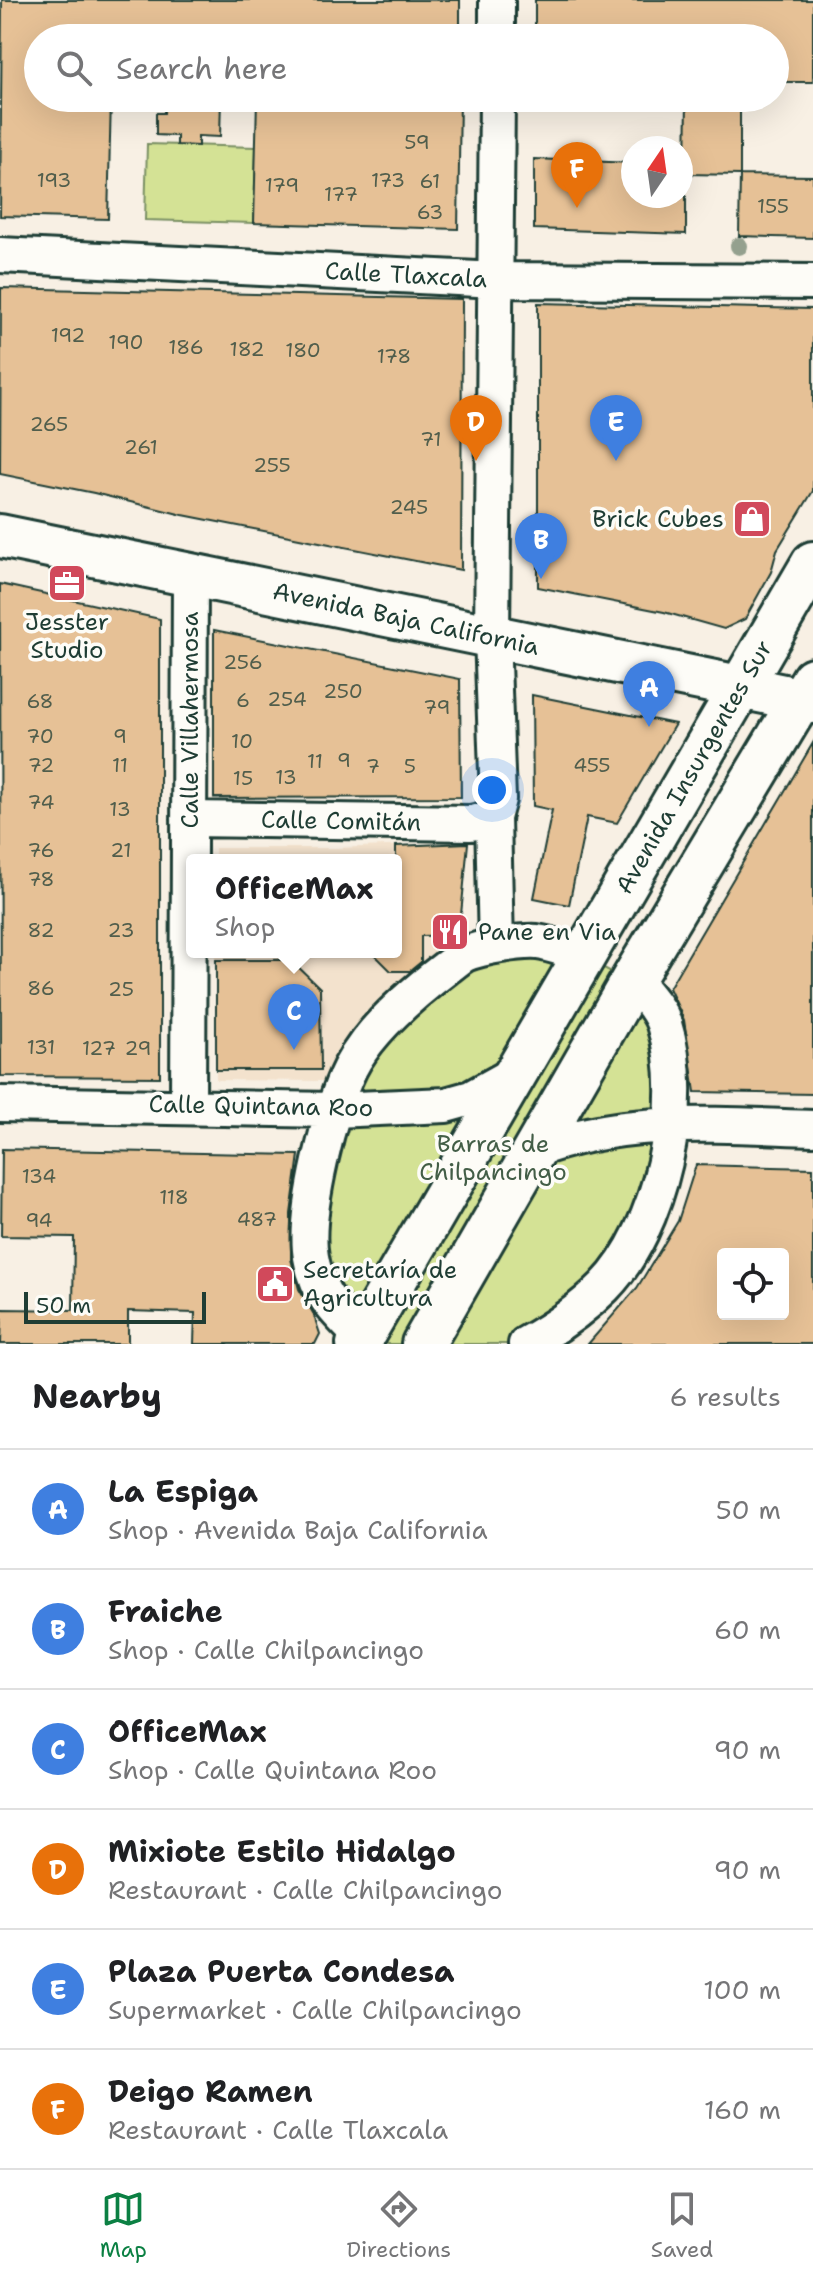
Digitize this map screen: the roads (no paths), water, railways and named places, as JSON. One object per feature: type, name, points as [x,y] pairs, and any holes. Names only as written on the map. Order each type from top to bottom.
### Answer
[{"type":"main road","name":"Avenida Baja California","points":[[0,536],[740,687],[809,694]]},
{"type":"main road","name":"Avenida Insurgentes Sur","points":[[360,1340],[813,563]]},
{"type":"main road","points":[[423,1344],[633,979],[809,694]]},
{"type":"street","points":[[497,0],[497,24]]},
{"type":"street","points":[[496,946],[493,818],[498,799],[492,636],[497,112]]},
{"type":"street","name":"Calle Tlaxcala","points":[[0,255],[497,280],[813,282]]},
{"type":"street","name":"Calle Villahermosa","points":[[189,854],[190,575]]},
{"type":"street","name":"Calle Comitán","points":[[189,819],[471,823],[493,818]]},
{"type":"street","points":[[360,1340],[327,1302],[311,1257],[312,1209],[319,1164],[350,1067],[385,1021],[418,989],[465,954],[496,946],[537,942],[584,955]]},
{"type":"street","name":"Calle Villahermosa","points":[[188,1106],[190,958]]},
{"type":"street","points":[[526,1344],[566,1321],[607,1285],[642,1232],[666,1163],[672,1123],[672,1068],[663,1021],[633,979]]},
{"type":"street","name":"Calle Quintana Roo","points":[[0,1104],[334,1110],[446,1105],[471,1098],[516,1073]]},
{"type":"street","points":[[533,1151],[580,1136],[672,1123],[813,1128]]},
{"type":"street","points":[[562,1344],[602,1310],[636,1269]]},
{"type":"place","name":"Deigo Ramen","points":[[577,208]]},
{"type":"place","name":"Mixiote Estilo Hidalgo","points":[[476,461]]},
{"type":"place","name":"Plaza Puerta Condesa","points":[[616,461]]},
{"type":"place","name":"Brick Cubes","points":[[752,519]]},
{"type":"place","name":"Fraiche","points":[[541,579]]},
{"type":"place","name":"Jesster Studio","points":[[67,583]]},
{"type":"place","name":"La Espiga","points":[[649,727]]},
{"type":"place","name":"Pane en Via","points":[[450,932]]},
{"type":"place","name":"OfficeMax","points":[[294,1050]]},
{"type":"place","name":"Secretaría de Agricultura","points":[[275,1284]]},
{"type":"park label","name":"Barras de Chilpancingo","points":[[493,1158]]}]
